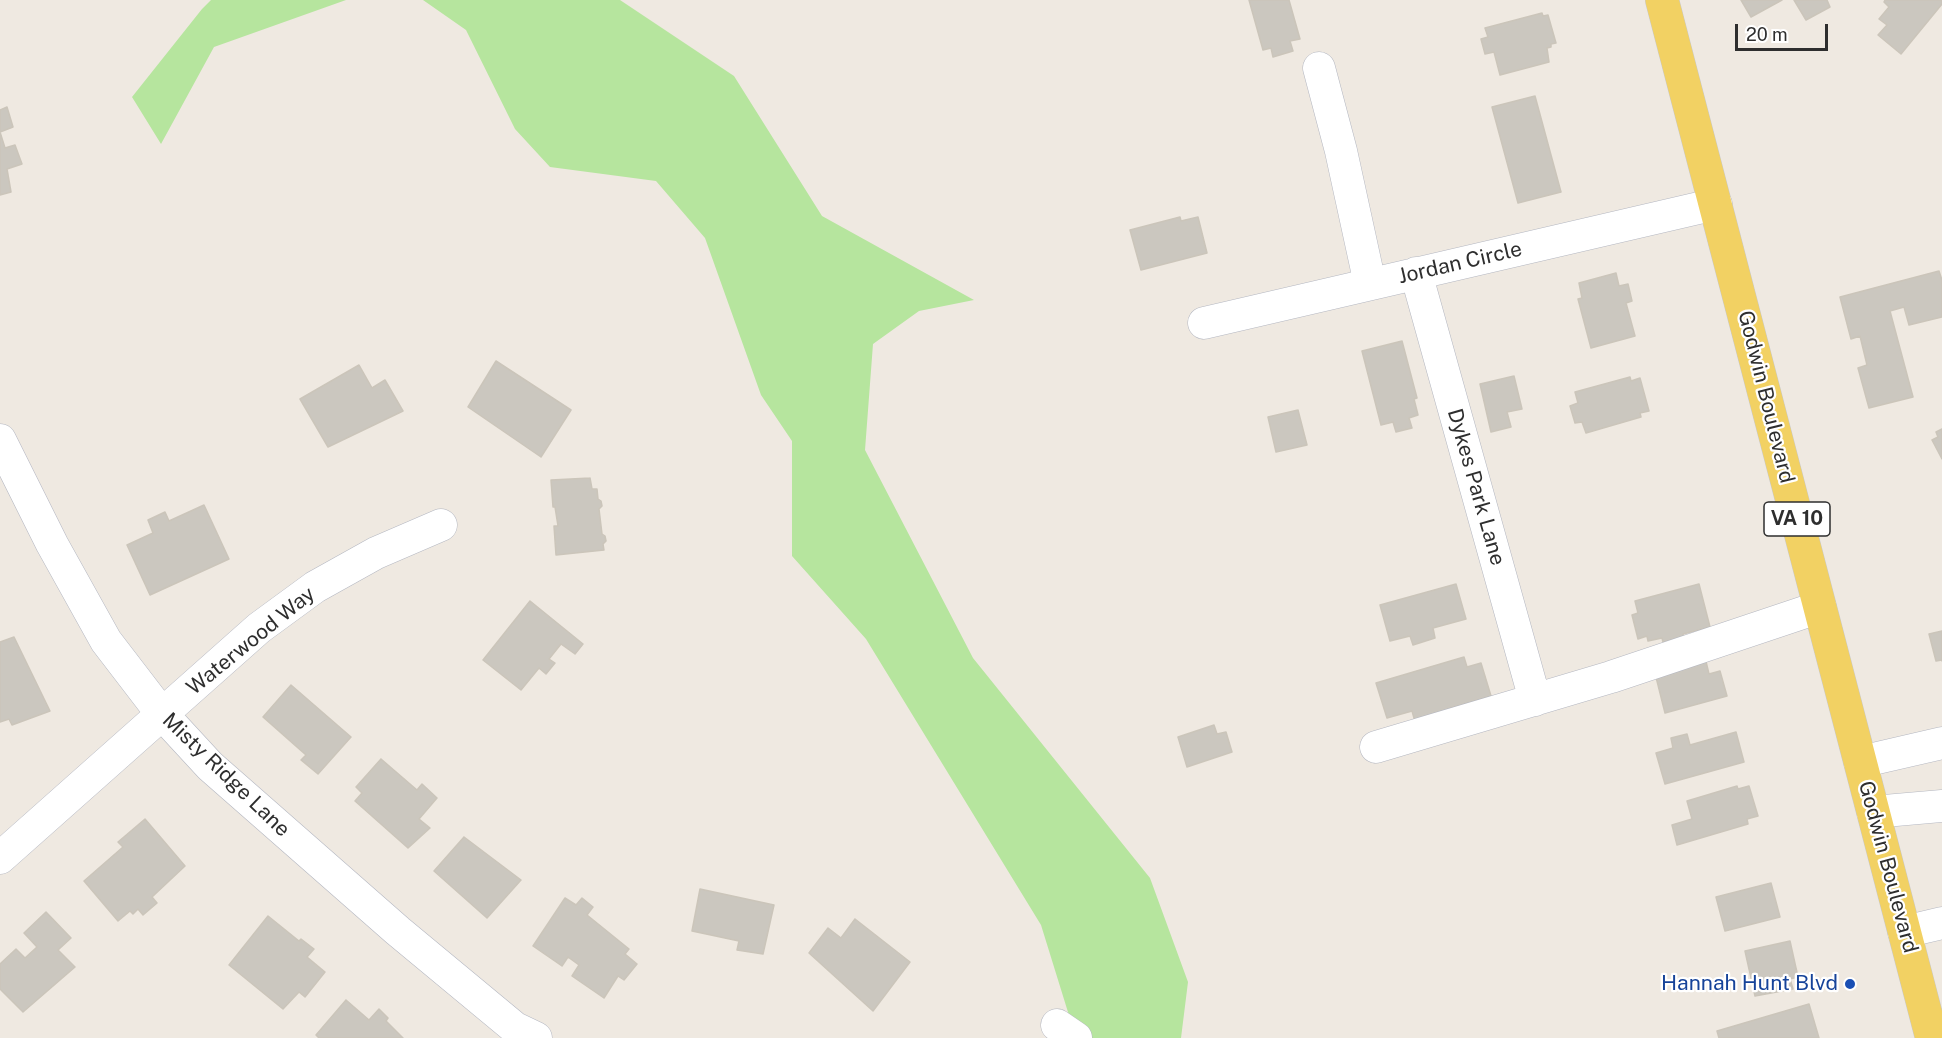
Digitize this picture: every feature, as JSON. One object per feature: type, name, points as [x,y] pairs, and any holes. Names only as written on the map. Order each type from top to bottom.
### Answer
[{"type":"main road","name":"Godwin Boulevard","points":[[1662,0],[1932,1038]]},
{"type":"street","points":[[1319,68],[1341,151],[1370,284]]},
{"type":"street","name":"Jordan Circle","points":[[1204,323],[1716,204]]},
{"type":"street","name":"Dykes Park Lane","points":[[1416,273],[1535,700]]},
{"type":"street","name":"Misty Ridge Lane","points":[[0,440],[52,544],[106,641],[162,714],[210,766],[398,932],[515,1028],[536,1038]]},
{"type":"street","name":"Waterwood Way","points":[[0,858],[259,628],[315,587],[376,553],[441,525]]},
{"type":"street","points":[[1376,747],[1535,700],[1820,607]]},
{"type":"street","points":[[1860,762],[1942,743]]},
{"type":"street","points":[[1873,812],[1942,806]]},
{"type":"street","points":[[1904,932],[1942,922]]},
{"type":"green space","points":[[211,0],[346,0],[214,47],[161,144],[132,97]]},
{"type":"green space","points":[[423,0],[620,0],[734,76],[822,216],[974,300],[919,311],[873,344],[865,450],[973,658],[1150,878],[1188,982],[1181,1038],[1076,1038],[1041,925],[866,639],[792,556],[792,441],[761,395],[705,238],[656,181],[550,167],[515,129],[466,30]]},
{"type":"building","points":[[1249,0],[1289,0],[1300,39],[1290,41],[1293,51],[1273,57],[1271,48],[1263,50]]},
{"type":"building","points":[[1741,0],[1782,0],[1751,17]]},
{"type":"building","points":[[1794,0],[1827,0],[1830,7],[1806,20]]},
{"type":"building","points":[[1885,0],[1942,0],[1942,4],[1901,54],[1878,35],[1887,25],[1879,19],[1889,7],[1884,2]]},
{"type":"building","points":[[1542,13],[1543,16],[1548,15],[1556,43],[1547,48],[1549,62],[1500,75],[1494,52],[1485,54],[1481,39],[1488,37],[1485,28]]},
{"type":"building","points":[[1535,96],[1561,192],[1518,203],[1492,107]]},
{"type":"building","points":[[7,107],[13,127],[0,132],[0,110]]},
{"type":"building","points":[[0,132],[5,148],[15,145],[22,164],[7,169],[11,192],[0,195]]},
{"type":"building","points":[[1180,217],[1181,221],[1198,217],[1207,253],[1141,270],[1130,230]]},
{"type":"building","points":[[1939,271],[1942,280],[1942,317],[1909,325],[1904,307],[1890,311],[1913,397],[1869,408],[1858,368],[1867,365],[1860,336],[1851,339],[1840,297]]},
{"type":"building","points":[[1616,273],[1619,286],[1628,284],[1632,301],[1626,303],[1635,336],[1591,348],[1578,299],[1582,298],[1579,283]]},
{"type":"building","points":[[1402,341],[1417,398],[1414,399],[1418,415],[1409,418],[1412,428],[1396,432],[1393,422],[1381,425],[1362,351]]},
{"type":"building","points":[[496,361],[571,410],[541,457],[468,407]]},
{"type":"building","points":[[359,365],[372,388],[385,380],[403,411],[328,447],[300,399]]},
{"type":"building","points":[[1514,376],[1522,409],[1507,412],[1511,427],[1491,432],[1480,384]]},
{"type":"building","points":[[1630,377],[1631,381],[1640,378],[1649,411],[1640,413],[1641,417],[1586,433],[1582,422],[1575,423],[1570,406],[1578,403],[1575,392]]},
{"type":"building","points":[[1298,410],[1307,445],[1276,452],[1268,417]]},
{"type":"building","points":[[1942,429],[1942,459],[1932,440],[1938,437],[1936,432]]},
{"type":"building","points":[[590,478],[592,489],[597,489],[598,499],[602,506],[599,509],[602,534],[606,541],[603,544],[604,550],[556,555],[554,526],[558,526],[555,507],[553,507],[551,480]]},
{"type":"building","points":[[204,505],[229,559],[150,595],[127,545],[153,533],[148,520],[165,512],[169,521]]},
{"type":"building","points":[[1456,584],[1466,619],[1433,628],[1435,638],[1413,645],[1410,636],[1390,641],[1380,605]]},
{"type":"building","points":[[1699,584],[1710,627],[1663,642],[1662,638],[1648,641],[1647,636],[1638,639],[1632,615],[1638,613],[1635,601]]},
{"type":"building","points":[[530,601],[583,644],[575,654],[561,644],[549,659],[555,663],[546,674],[539,668],[521,690],[483,660]]},
{"type":"building","points":[[1942,631],[1942,660],[1936,661],[1929,634]]},
{"type":"building","points":[[14,637],[50,711],[12,725],[9,719],[0,722],[0,642]]},
{"type":"building","points":[[1703,649],[1709,674],[1720,671],[1727,696],[1665,713],[1654,669]]},
{"type":"building","points":[[1464,657],[1467,667],[1481,663],[1491,696],[1450,708],[1453,721],[1418,732],[1412,711],[1387,718],[1376,683]]},
{"type":"building","points":[[291,685],[351,737],[318,774],[301,760],[306,755],[263,717]]},
{"type":"building","points":[[1214,725],[1217,734],[1226,732],[1232,752],[1187,767],[1178,737]]},
{"type":"building","points":[[1736,732],[1744,762],[1665,784],[1656,753],[1673,748],[1671,738],[1687,734],[1690,745]]},
{"type":"building","points":[[381,759],[417,790],[422,784],[437,798],[419,819],[430,828],[408,848],[355,801],[362,793],[356,787]]},
{"type":"building","points":[[1737,786],[1738,789],[1749,786],[1758,816],[1747,819],[1748,824],[1677,845],[1672,825],[1692,819],[1687,801]]},
{"type":"building","points":[[145,819],[185,866],[152,897],[157,903],[143,915],[138,909],[133,914],[130,911],[118,921],[84,881],[123,847],[118,842]]},
{"type":"building","points":[[464,837],[521,880],[487,918],[434,871]]},
{"type":"building","points":[[1771,883],[1780,917],[1725,931],[1716,897]]},
{"type":"building","points":[[700,889],[774,905],[763,954],[737,950],[739,941],[692,931]]},
{"type":"building","points":[[565,898],[576,905],[582,898],[593,907],[587,915],[629,949],[625,954],[637,964],[624,980],[618,976],[604,998],[572,976],[579,965],[568,957],[562,966],[533,946]]},
{"type":"building","points":[[46,912],[71,938],[58,950],[75,967],[23,1012],[0,989],[0,964],[16,949],[25,958],[37,947],[24,933]]},
{"type":"building","points":[[268,916],[299,941],[301,939],[314,949],[307,957],[325,972],[305,997],[299,992],[283,1009],[229,965]]},
{"type":"building","points":[[855,919],[910,962],[873,1011],[809,953],[828,928],[841,938]]},
{"type":"building","points":[[1790,941],[1798,977],[1790,979],[1793,989],[1755,996],[1745,951]]},
{"type":"building","points":[[346,1000],[369,1020],[379,1009],[388,1018],[386,1021],[403,1038],[319,1038],[316,1035]]},
{"type":"building","points":[[1809,1004],[1819,1038],[1719,1038],[1717,1031]]},
{"type":"place","name":"Hannah Hunt Blvd","points":[[1850,984]]}]
